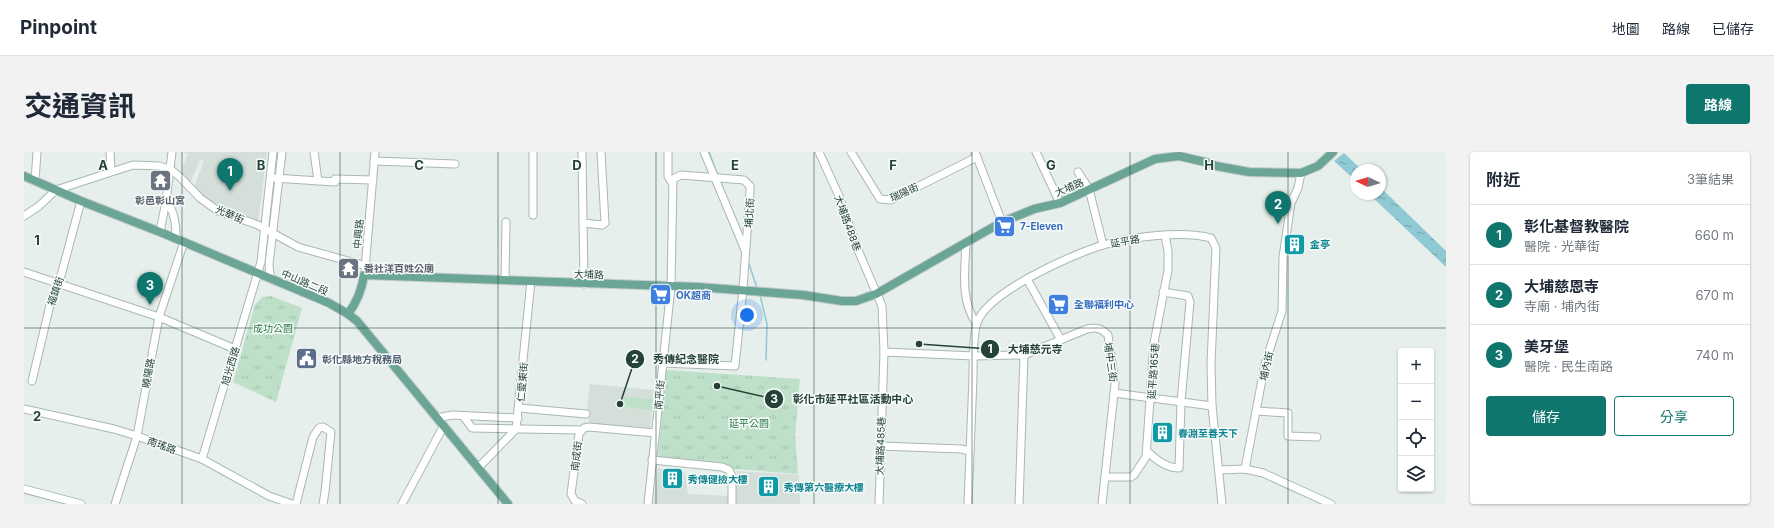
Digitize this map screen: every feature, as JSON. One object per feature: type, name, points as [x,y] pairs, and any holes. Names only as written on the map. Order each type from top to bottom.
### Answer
[{"type":"main road","name":"大埔路","points":[[364,275],[743,290],[821,297],[842,301],[856,301],[876,294],[1002,222],[1034,210],[1060,203],[1154,156],[1179,156],[1216,166],[1248,172],[1301,173],[1318,166],[1329,154]]},
{"type":"main road","name":"中山路二段","points":[[24,176],[329,303],[348,314],[357,321],[508,504]]},
{"type":"main road","name":"中興路","points":[[348,314],[357,300],[363,286],[364,275]]},
{"type":"street","points":[[35,181],[37,152]]},
{"type":"street","points":[[110,152],[111,171]]},
{"type":"street","points":[[160,232],[166,201],[172,152]]},
{"type":"street","name":"旭光西路","points":[[202,459],[256,273],[261,262],[273,152]]},
{"type":"street","points":[[274,280],[270,276],[269,270],[282,152]]},
{"type":"street","points":[[314,152],[318,181]]},
{"type":"street","name":"中興路","points":[[364,275],[375,152]]},
{"type":"street","points":[[533,152],[533,215]]},
{"type":"street","points":[[582,152],[584,284]]},
{"type":"street","points":[[583,223],[602,225],[605,223],[601,152]]},
{"type":"street","points":[[668,152],[668,176],[672,183],[671,287]]},
{"type":"street","points":[[704,152],[746,253]]},
{"type":"street","name":"大埔路488巷","points":[[819,152],[839,196],[876,294]]},
{"type":"street","name":"瑞陽街","points":[[851,152],[880,199],[886,200],[891,200],[976,154]]},
{"type":"street","points":[[1036,152],[1060,203]]},
{"type":"street","points":[[976,154],[1002,222]]},
{"type":"street","points":[[374,161],[455,164]]},
{"type":"street","points":[[24,216],[40,206],[56,190],[111,171],[133,165],[149,165],[170,169]]},
{"type":"street","name":"光華街","points":[[170,169],[200,198],[218,211],[264,228],[272,234],[303,248],[366,266]]},
{"type":"street","points":[[1078,172],[1089,189],[1104,245]]},
{"type":"street","name":"埔內街","points":[[1245,469],[1265,364],[1282,311],[1283,257],[1291,203],[1298,188],[1301,173]]},
{"type":"street","name":"埔北街","points":[[662,362],[734,366],[743,290],[750,186],[744,180],[740,179],[681,175],[676,176],[672,183]]},
{"type":"street","points":[[270,178],[335,182],[335,179],[373,180]]},
{"type":"street","name":"福鎮街","points":[[32,381],[50,305],[58,283],[81,201]]},
{"type":"street","points":[[166,201],[172,208],[180,240]]},
{"type":"street","points":[[505,280],[506,222]]},
{"type":"street","name":"延平路","points":[[976,323],[988,307],[1028,279],[1104,245],[1165,235],[1196,235],[1211,238],[1216,248],[1211,364],[1212,406],[1222,504]]},
{"type":"street","name":"延平路165巷","points":[[1105,477],[1131,477],[1146,457],[1154,343],[1162,292],[1168,270],[1168,251],[1165,235]]},
{"type":"street","name":"曉陽路","points":[[115,504],[137,436],[159,318],[180,240]]},
{"type":"street","points":[[966,243],[964,295],[971,315],[976,323],[968,504]]},
{"type":"street","points":[[24,272],[159,318],[235,349]]},
{"type":"street","points":[[1028,279],[1061,340]]},
{"type":"street","name":"仁愛東街","points":[[516,429],[531,281]]},
{"type":"street","name":"南平街","points":[[648,504],[671,287]]},
{"type":"street","points":[[1147,451],[1153,457],[1173,468],[1179,468],[1181,402],[1190,302],[1188,296],[1162,292]]},
{"type":"street","name":"大埔路485巷","points":[[876,294],[882,306],[884,352],[878,504]]},
{"type":"street","name":"埔中三街","points":[[1024,355],[1093,328],[1103,330],[1108,335],[1115,384],[1102,504]]},
{"type":"street","points":[[884,352],[974,356],[1024,355],[1019,504]]},
{"type":"street","points":[[1114,392],[1212,406]]},
{"type":"street","points":[[519,408],[586,414]]},
{"type":"street","name":"南瑤路","points":[[24,409],[114,429],[202,459],[269,496],[292,504]]},
{"type":"street","points":[[1256,412],[1288,413],[1288,436],[1317,437]]},
{"type":"street","points":[[437,418],[452,415],[518,418]]},
{"type":"street","points":[[463,416],[472,428],[581,430]]},
{"type":"street","points":[[296,504],[313,437],[319,428],[324,427],[331,432],[323,504]]},
{"type":"street","points":[[402,504],[443,427]]},
{"type":"street","name":"南成街","points":[[582,504],[575,502],[571,494],[579,434],[581,430],[590,427],[655,433]]},
{"type":"street","points":[[479,468],[516,429]]},
{"type":"street","points":[[880,446],[961,449],[970,452]]},
{"type":"street","points":[[652,460],[722,467],[730,470],[732,476],[732,504]]},
{"type":"street","points":[[1219,470],[1245,469],[1263,473],[1332,504]]},
{"type":"street","points":[[24,489],[81,504]]},
{"type":"shaded area","points":[[183,152],[267,152],[258,222],[226,210],[203,195],[194,187],[204,161],[200,160],[190,183],[181,172],[188,154]]},
{"type":"shaded area","points":[[590,384],[654,390],[650,431],[589,425],[589,418],[586,418]]},
{"type":"shaded area","points":[[658,468],[685,473],[688,494],[730,496],[729,504],[653,504]]},
{"type":"shaded area","name":"秀傳第六醫療大樓","points":[[737,471],[799,475],[800,504],[735,504]]},
{"type":"green space","name":"成功公園","points":[[271,296],[302,308],[276,402],[233,382],[255,305],[262,297]]},
{"type":"green space","name":"延平公園","points":[[666,370],[800,379],[795,436],[798,474],[734,469],[731,467],[658,458]]},
{"type":"green space","points":[[624,397],[653,399],[652,410],[625,407],[623,405]]},
{"type":"water","points":[[1344,153],[1356,164],[1350,164],[1350,176],[1334,161]]},
{"type":"water","points":[[1386,193],[1446,251],[1446,267],[1375,200],[1386,200]]},
{"type":"waterway","points":[[709,152],[718,176]]},
{"type":"waterway","points":[[720,180],[723,189]]},
{"type":"waterway","points":[[748,261],[757,288]]},
{"type":"waterway","points":[[760,295],[767,324],[766,360]]},
{"type":"place","name":"彰邑彰山宮","points":[[160,180]]},
{"type":"place","name":"彰化基督教醫院","points":[[230,191]]},
{"type":"place","name":"大埔慈恩寺","points":[[1278,224]]},
{"type":"place","name":"7-Eleven","points":[[1005,226]]},
{"type":"place","name":"金亭","points":[[1294,244]]},
{"type":"place","name":"番社洋百姓公廟","points":[[349,268]]},
{"type":"place","name":"OK超商","points":[[660,295]]},
{"type":"place","name":"全聯福利中心","points":[[1059,304]]},
{"type":"place","name":"美牙堡","points":[[150,305]]},
{"type":"place","name":"大埔慈元寺","points":[[919,344]]},
{"type":"place","name":"彰化縣地方稅務局","points":[[306,359]]},
{"type":"place","name":"彰化市延平社區活動中心","points":[[717,386]]},
{"type":"place","name":"秀傳紀念醫院","points":[[620,404]]},
{"type":"place","name":"春淵至善天下","points":[[1163,433]]},
{"type":"place","name":"秀傳健撿大樓","points":[[673,479]]},
{"type":"place","name":"秀傳第六醫療大樓","points":[[768,487]]}]
